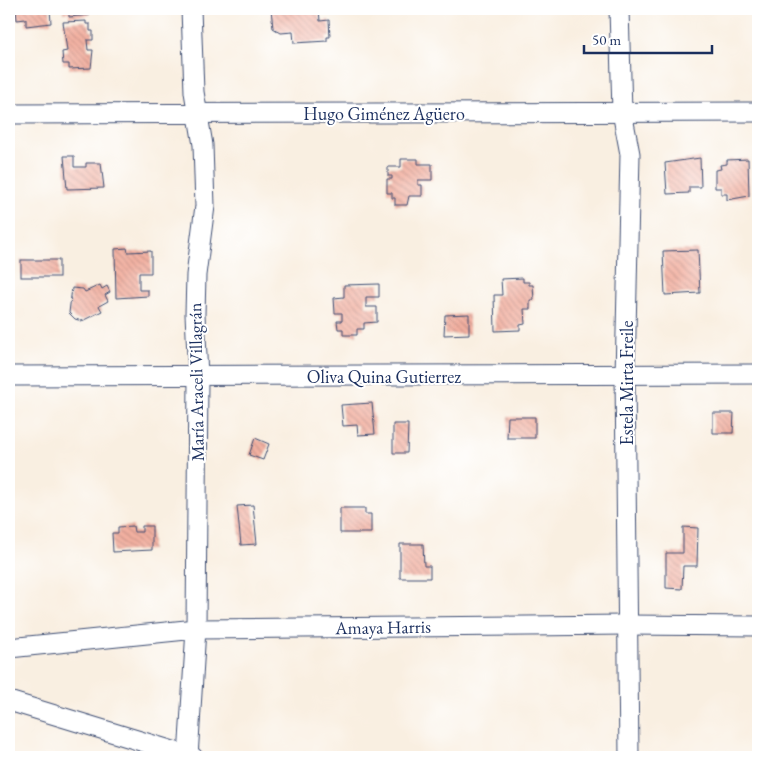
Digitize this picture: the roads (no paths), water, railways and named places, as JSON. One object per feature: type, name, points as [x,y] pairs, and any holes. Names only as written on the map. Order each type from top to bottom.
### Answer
[{"type":"street","name":"María Araceli Villagrán","points":[[189,757],[196,629],[198,377],[195,314],[196,274],[205,206],[205,165],[194,92],[191,9]]},
{"type":"street","name":"Estela Mirta Freile","points":[[619,9],[622,112],[630,154],[625,376],[626,625],[629,757]]},
{"type":"street","name":"Hugo Giménez Agüero","points":[[9,114],[758,112]]},
{"type":"street","name":"Oliva Quina Gutierrez","points":[[9,376],[625,376],[758,374]]},
{"type":"street","name":"Amaya Harris","points":[[9,648],[196,629],[626,625],[758,626]]},
{"type":"street","points":[[9,700],[189,757]]}]
